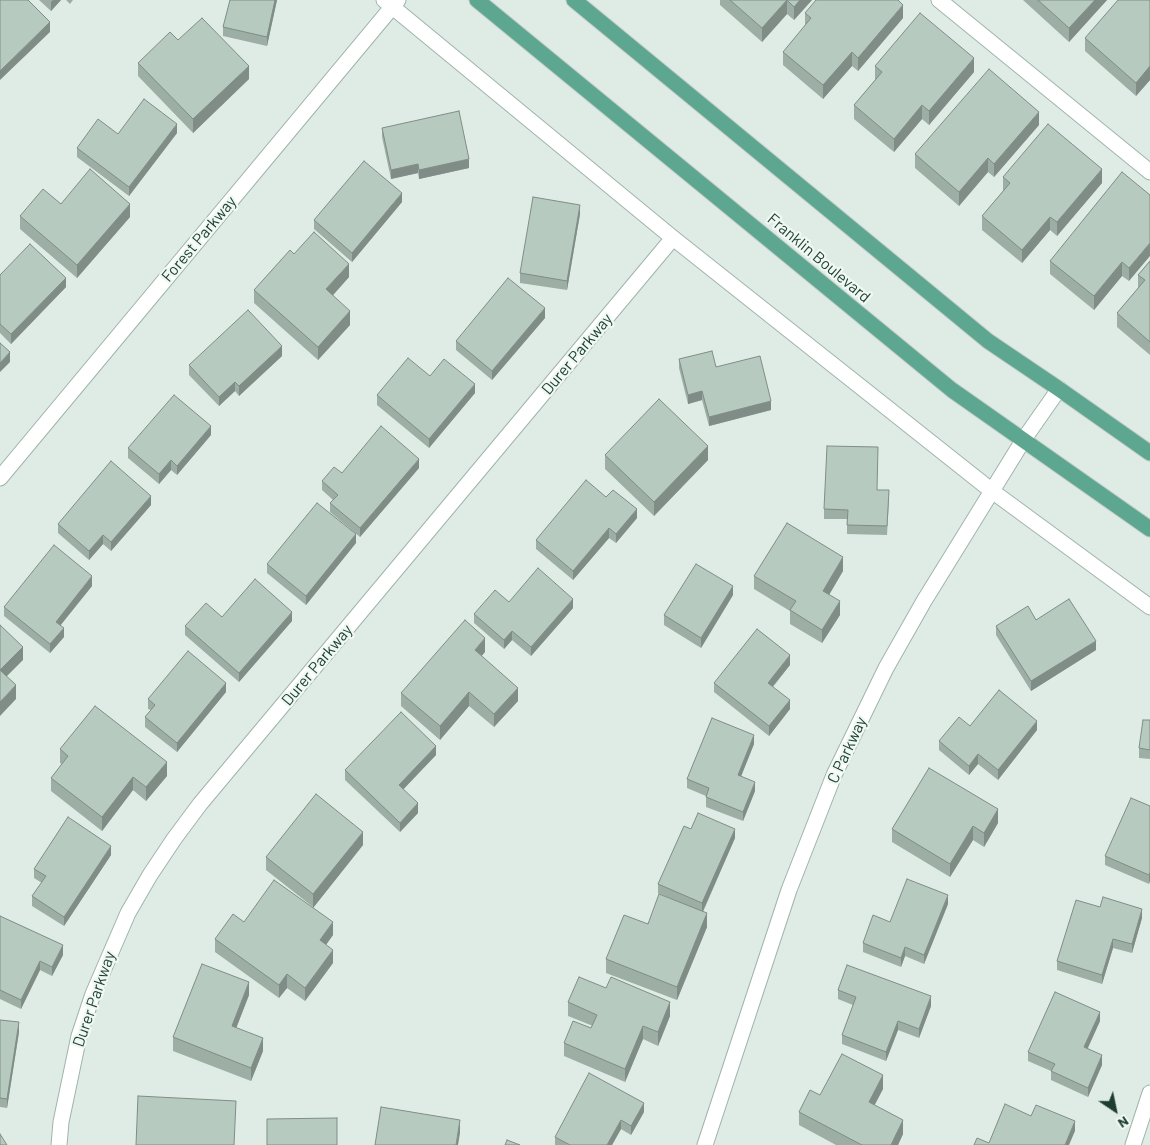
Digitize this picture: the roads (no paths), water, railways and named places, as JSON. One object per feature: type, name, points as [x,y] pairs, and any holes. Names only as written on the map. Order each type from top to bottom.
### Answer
[{"type":"main road","name":"Franklin Boulevard","points":[[477,0],[952,390],[1150,529]]},
{"type":"main road","points":[[574,0],[988,341],[1150,453]]},
{"type":"street","points":[[939,0],[1150,172]]},
{"type":"street","points":[[391,2],[673,238],[992,491],[1150,607]]},
{"type":"street","name":"Forest Parkway","points":[[0,478],[391,2]]},
{"type":"street","name":"Durer Parkway","points":[[59,1145],[61,1122],[79,1036],[93,994],[128,913],[174,839],[200,804],[673,238]]},
{"type":"street","name":"C Parkway","points":[[705,1145],[789,890],[834,775],[886,668],[924,601],[1024,439],[1059,389]]},
{"type":"street","points":[[1133,1145],[1150,1093]]}]
